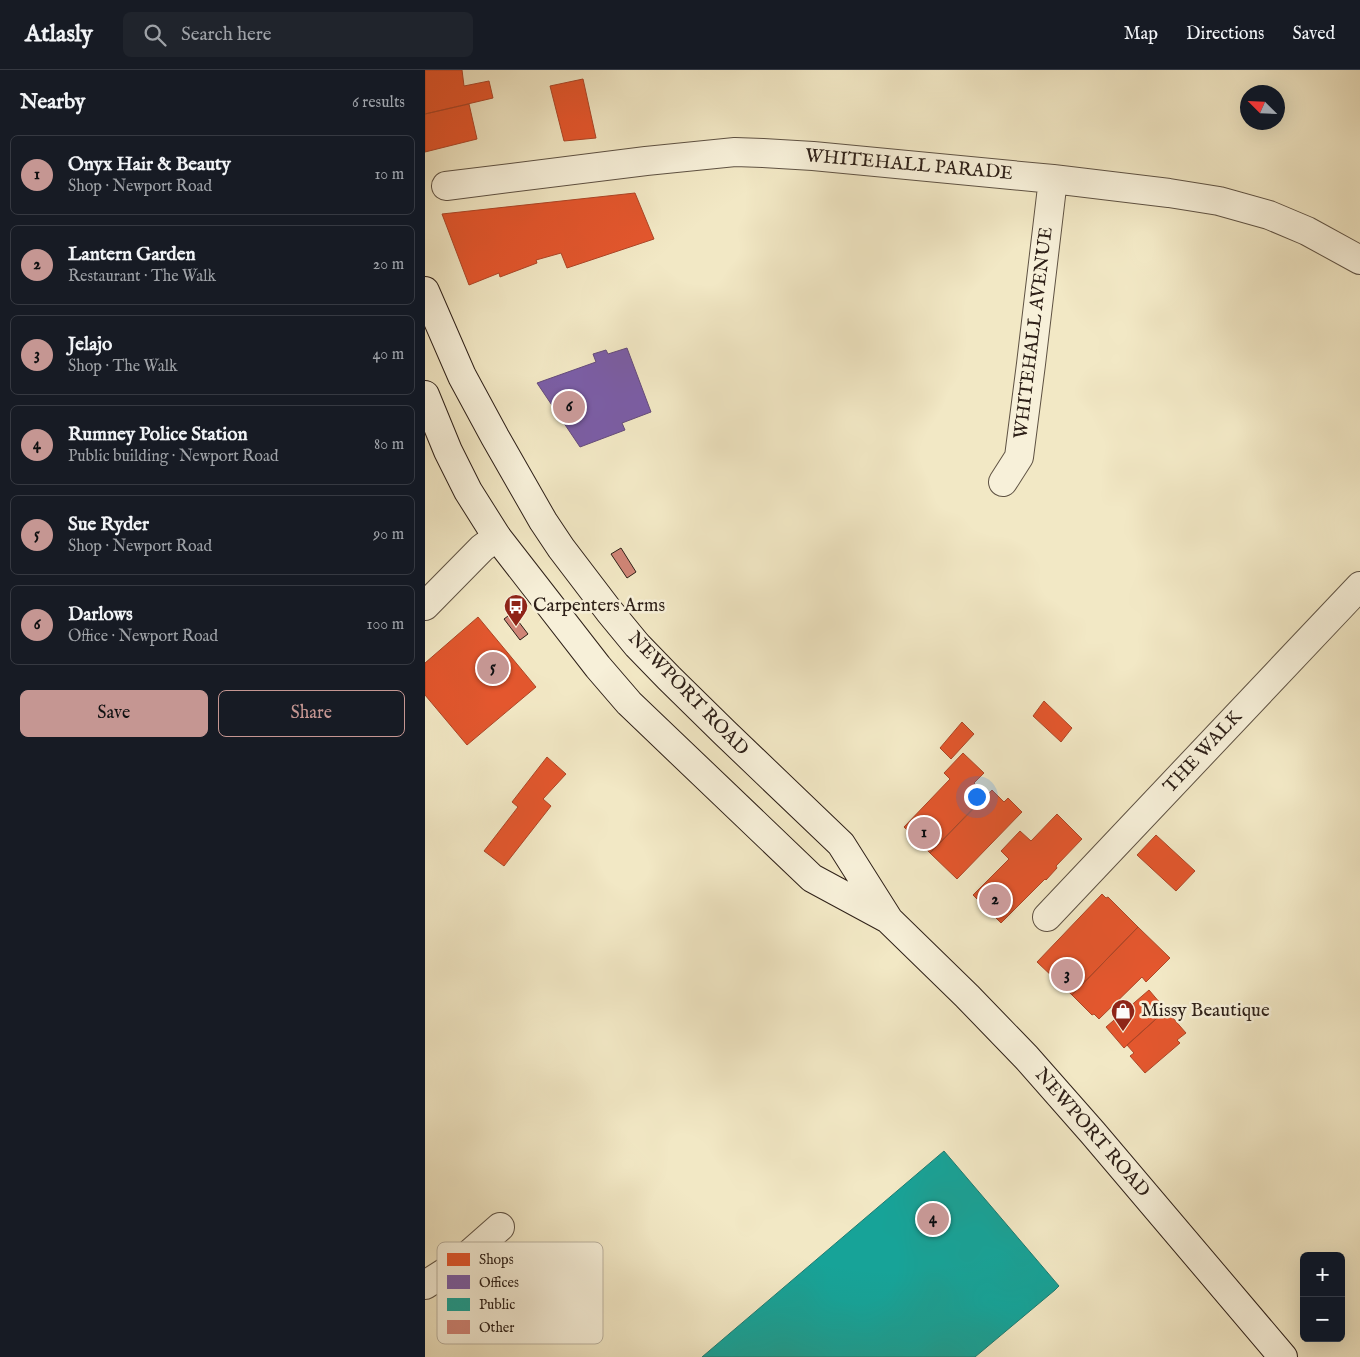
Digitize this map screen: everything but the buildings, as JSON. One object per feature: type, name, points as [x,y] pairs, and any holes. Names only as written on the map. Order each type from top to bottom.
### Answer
[{"type":"main road","name":"WHITEHALL PARADE","points":[[447,186],[735,152],[813,156],[1053,179],[1219,201],[1269,215],[1307,231],[1360,260]]},
{"type":"main road","name":"WHITEHALL AVENUE","points":[[1003,482],[1019,456],[1053,179]]},
{"type":"main road","name":"NEWPORT ROAD","points":[[425,291],[471,392],[543,520],[561,548],[609,611],[637,645],[723,732],[841,844],[889,920],[1026,1057],[1144,1192],[1283,1357]]},
{"type":"main road","name":"NEWPORT ROAD","points":[[425,396],[468,491],[497,537],[598,667],[629,703],[812,878],[889,920]]},
{"type":"main road","points":[[425,606],[482,548],[497,537]]},
{"type":"main road","name":"THE WALK","points":[[1047,917],[1360,586]]},
{"type":"main road","points":[[484,1242],[500,1228]]},
{"type":"main road","points":[[425,1285],[437,1277]]},
{"type":"place","name":"Darlows","points":[[569,407]]},
{"type":"place","name":"Carpenters Arms","points":[[516,627]]},
{"type":"place","name":"Sue Ryder","points":[[493,668]]},
{"type":"place","name":"Onyx Hair & Beauty","points":[[924,833]]},
{"type":"place","name":"Lantern Garden","points":[[995,900]]},
{"type":"place","name":"Jelajo","points":[[1067,975]]},
{"type":"place","name":"Missy Beautique","points":[[1123,1032]]},
{"type":"place","name":"Rumney Police Station","points":[[933,1219]]}]
